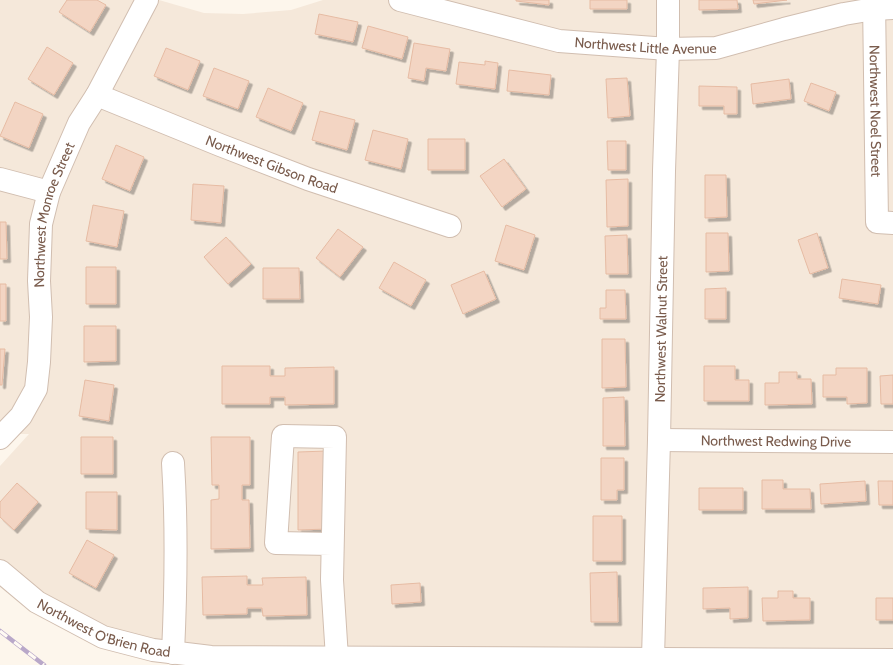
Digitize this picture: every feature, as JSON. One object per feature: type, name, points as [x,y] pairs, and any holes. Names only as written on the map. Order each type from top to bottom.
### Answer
[{"type":"street","name":"Northwest Monroe Street","points":[[0,438],[21,416],[36,389],[41,316],[39,281],[41,224],[49,192],[79,123],[97,95],[147,0]]},
{"type":"street","name":"Northwest Little Avenue","points":[[400,0],[559,41],[668,49],[716,48],[784,29],[880,6]]},
{"type":"street","name":"Northwest Walnut Street","points":[[653,658],[668,0]]},
{"type":"street","name":"Northwest Noel Street","points":[[880,6],[885,222]]},
{"type":"street","name":"Northwest Gibson Road","points":[[97,95],[308,179],[450,226]]},
{"type":"street","points":[[0,179],[49,192]]},
{"type":"street","points":[[332,544],[276,543],[282,436],[335,437],[332,580],[337,658]]},
{"type":"street","name":"Northwest Redwing Drive","points":[[659,440],[893,442]]},
{"type":"street","points":[[173,463],[176,586],[173,653]]},
{"type":"street","name":"Northwest O'Brien Road","points":[[0,570],[37,602],[103,637],[153,650],[211,657],[893,660]]},
{"type":"shaded area","points":[[0,0],[159,0],[204,13],[243,14],[291,10],[323,0],[893,0],[893,661],[137,647],[0,569],[0,466],[29,434],[11,434],[0,447]]},
{"type":"building","points":[[67,0],[97,0],[106,5],[90,32],[59,12]]},
{"type":"building","points":[[549,0],[549,5],[516,1]]},
{"type":"building","points":[[590,0],[627,0],[627,9],[590,9]]},
{"type":"building","points":[[699,0],[737,0],[738,9],[699,10]]},
{"type":"building","points":[[753,0],[787,0],[754,4]]},
{"type":"building","points":[[319,14],[358,22],[353,42],[315,34]]},
{"type":"building","points":[[368,26],[408,37],[402,59],[362,48]]},
{"type":"building","points":[[414,43],[450,49],[446,71],[426,68],[424,81],[408,78]]},
{"type":"building","points":[[47,47],[73,63],[54,95],[28,79]]},
{"type":"building","points":[[166,48],[200,61],[188,90],[154,76]]},
{"type":"building","points":[[485,61],[498,63],[495,89],[456,84],[459,62],[485,65]]},
{"type":"building","points":[[214,68],[249,81],[238,109],[203,96]]},
{"type":"building","points":[[509,70],[551,75],[549,95],[507,91]]},
{"type":"building","points":[[627,78],[630,116],[608,118],[606,79]]},
{"type":"building","points":[[789,79],[791,99],[753,104],[751,84]]},
{"type":"building","points":[[811,83],[836,92],[829,111],[804,101]]},
{"type":"building","points":[[699,86],[737,87],[737,114],[724,114],[724,106],[699,106]]},
{"type":"building","points":[[268,88],[303,103],[291,131],[256,117]]},
{"type":"building","points":[[15,102],[43,114],[29,148],[0,136]]},
{"type":"building","points":[[320,111],[355,120],[347,150],[312,140]]},
{"type":"building","points":[[373,130],[408,139],[401,169],[365,160]]},
{"type":"building","points":[[428,139],[465,139],[465,170],[428,170]]},
{"type":"building","points":[[607,141],[626,141],[626,170],[608,170]]},
{"type":"building","points":[[116,145],[144,157],[130,191],[102,179]]},
{"type":"building","points":[[504,159],[526,189],[502,207],[480,176]]},
{"type":"building","points":[[705,175],[726,175],[727,217],[705,218]]},
{"type":"building","points":[[628,179],[628,226],[607,227],[606,180]]},
{"type":"building","points":[[193,184],[224,186],[221,223],[191,220]]},
{"type":"building","points":[[93,205],[124,211],[117,247],[86,241]]},
{"type":"building","points":[[0,222],[6,222],[7,259],[0,259]]},
{"type":"building","points":[[506,225],[535,235],[524,270],[495,261]]},
{"type":"building","points":[[338,229],[363,247],[340,277],[316,258]]},
{"type":"building","points":[[706,233],[728,233],[729,271],[706,272]]},
{"type":"building","points":[[817,233],[828,268],[810,274],[798,240]]},
{"type":"building","points":[[627,235],[628,274],[606,274],[605,236]]},
{"type":"building","points":[[226,237],[251,264],[228,284],[204,257]]},
{"type":"building","points":[[394,262],[426,280],[411,306],[379,288]]},
{"type":"building","points":[[86,267],[116,267],[116,304],[86,304]]},
{"type":"building","points":[[263,268],[299,268],[300,299],[263,299]]},
{"type":"building","points":[[484,271],[496,299],[463,314],[451,285]]},
{"type":"building","points":[[842,279],[881,285],[878,304],[839,298]]},
{"type":"building","points":[[0,284],[6,284],[6,321],[0,321]]},
{"type":"building","points":[[726,288],[726,319],[705,319],[705,289]]},
{"type":"building","points":[[606,290],[625,290],[626,319],[600,319],[600,308],[606,308]]},
{"type":"building","points":[[84,326],[116,326],[116,361],[84,362]]},
{"type":"building","points":[[602,339],[625,339],[626,387],[602,388]]},
{"type":"building","points":[[0,349],[5,349],[2,385],[0,385]]},
{"type":"building","points":[[222,366],[270,366],[270,376],[285,376],[285,368],[334,367],[334,404],[285,405],[285,397],[270,397],[270,404],[222,404]]},
{"type":"building","points":[[704,366],[735,366],[735,380],[749,380],[749,401],[704,401]]},
{"type":"building","points":[[836,368],[867,368],[867,403],[847,404],[847,397],[823,397],[823,375],[836,375]]},
{"type":"building","points":[[779,372],[797,372],[797,379],[811,379],[812,404],[765,405],[765,383],[779,383]]},
{"type":"building","points":[[893,375],[893,404],[881,404],[880,376]]},
{"type":"building","points":[[85,380],[114,385],[109,421],[79,416]]},
{"type":"building","points":[[624,397],[625,446],[603,446],[603,398]]},
{"type":"building","points":[[81,437],[113,437],[113,474],[81,474]]},
{"type":"building","points":[[211,437],[250,437],[250,485],[242,485],[242,500],[249,500],[250,548],[211,549],[211,500],[219,499],[219,485],[212,485]]},
{"type":"building","points":[[327,451],[328,529],[298,530],[298,452]]},
{"type":"building","points":[[601,458],[624,458],[624,490],[617,490],[617,500],[601,500]]},
{"type":"building","points":[[762,480],[783,480],[783,489],[810,489],[811,509],[762,509]]},
{"type":"building","points":[[865,481],[866,501],[821,504],[820,484]]},
{"type":"building","points":[[878,481],[893,481],[893,505],[879,505]]},
{"type":"building","points":[[17,483],[38,502],[14,530],[0,517],[0,502]]},
{"type":"building","points":[[699,488],[743,488],[743,510],[699,510]]},
{"type":"building","points":[[86,492],[117,492],[117,530],[86,529]]},
{"type":"building","points":[[593,516],[622,516],[622,561],[593,561]]},
{"type":"building","points":[[87,540],[114,555],[96,588],[69,573]]},
{"type":"building","points":[[617,572],[618,622],[591,622],[590,573]]},
{"type":"building","points":[[247,576],[247,585],[263,585],[262,578],[306,577],[307,615],[263,616],[262,608],[247,608],[247,614],[203,615],[202,577]]},
{"type":"building","points":[[420,583],[421,602],[392,604],[391,585]]},
{"type":"building","points":[[748,587],[748,618],[730,619],[730,608],[703,609],[703,588]]},
{"type":"building","points":[[778,591],[793,591],[793,598],[810,598],[810,620],[763,621],[762,598],[778,598]]},
{"type":"building","points":[[876,598],[893,598],[893,620],[876,620]]},
{"type":"railway","points":[[0,631],[44,665]]}]
